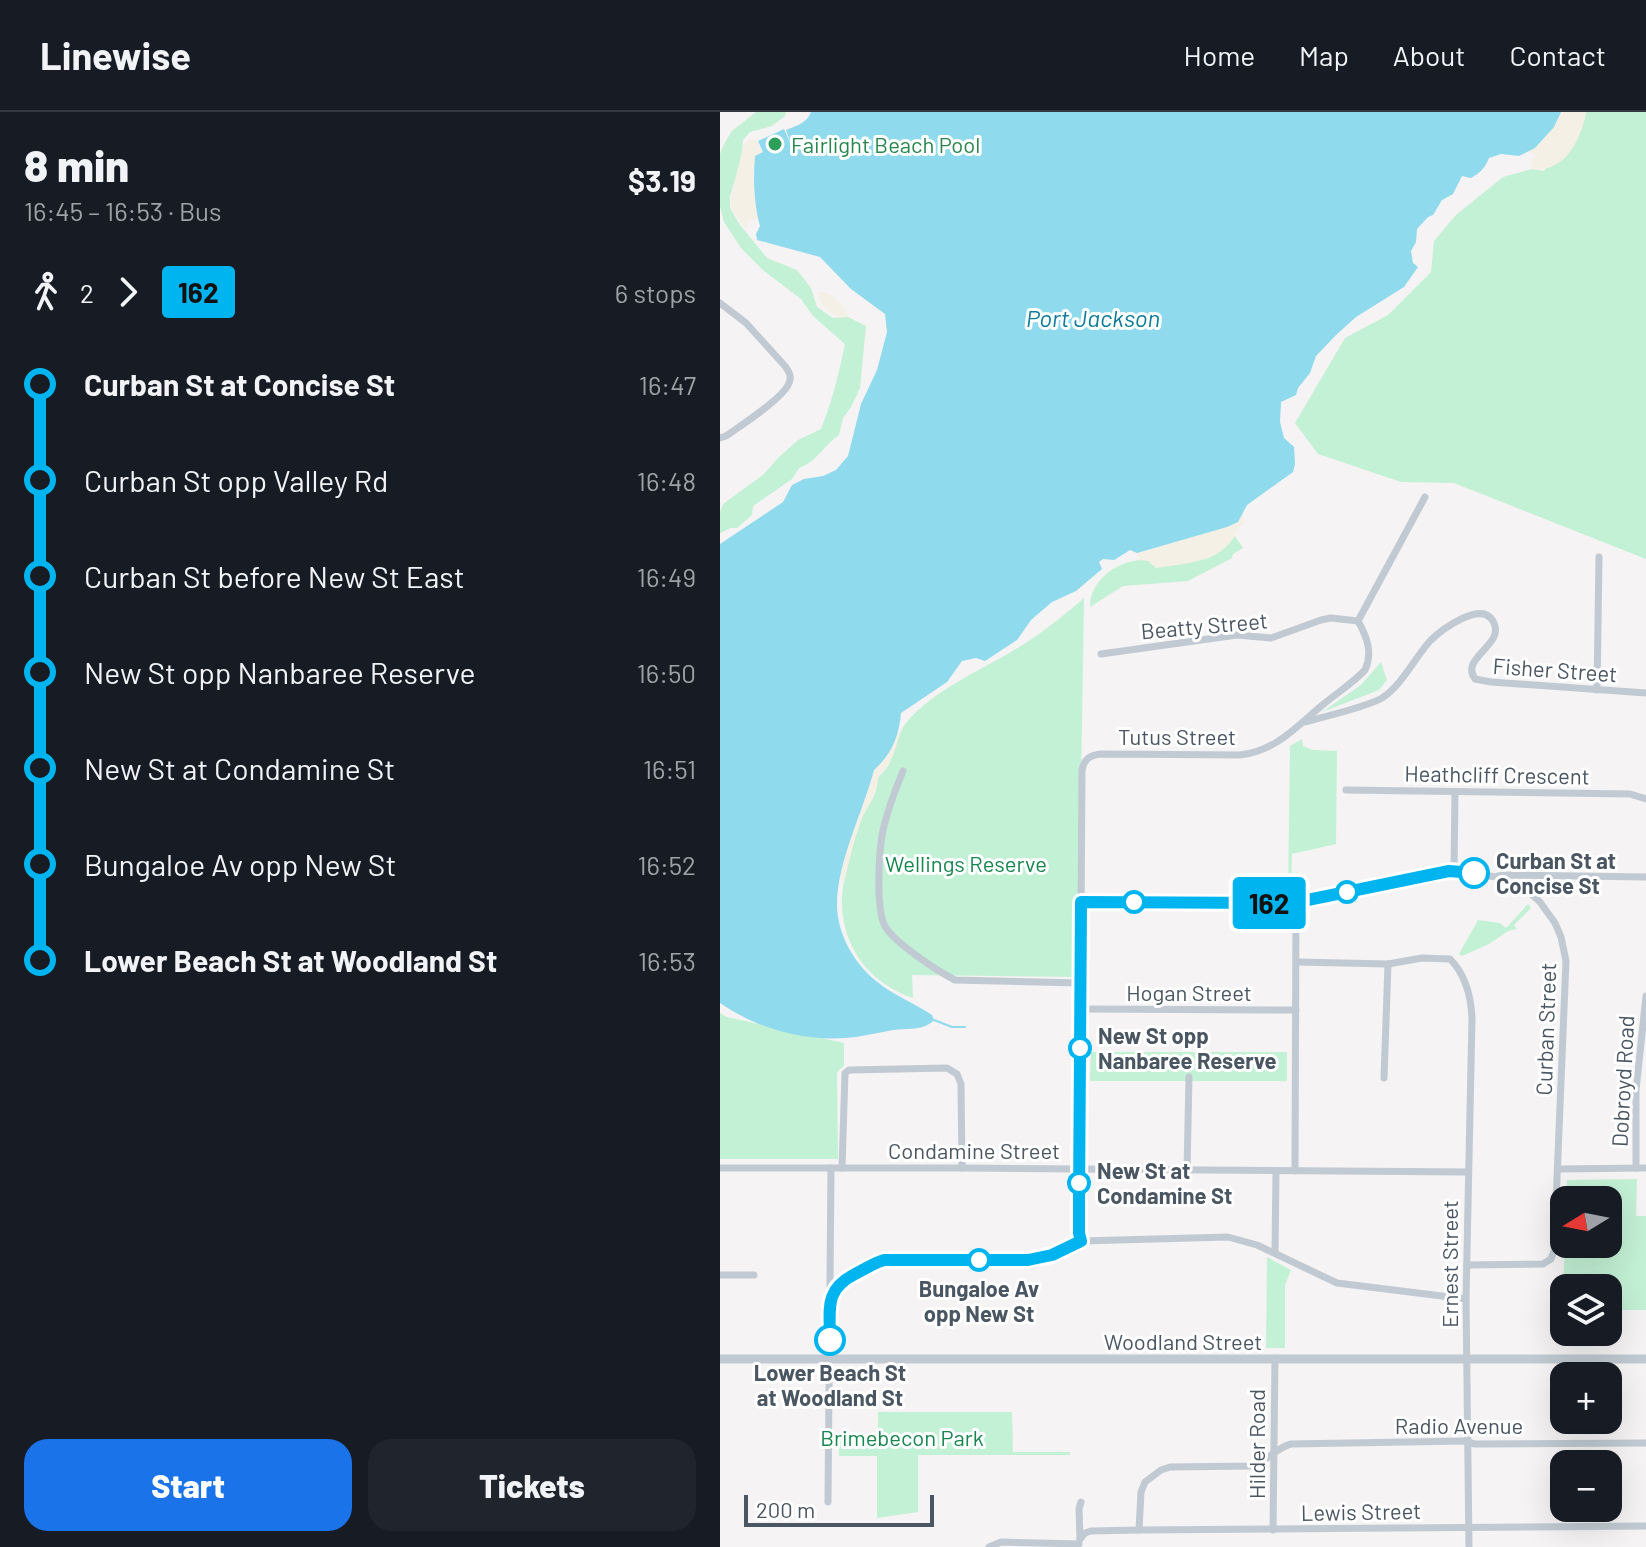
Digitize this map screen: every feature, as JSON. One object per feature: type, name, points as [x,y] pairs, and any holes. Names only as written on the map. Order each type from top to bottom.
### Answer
[{"type":"street","points":[[720,303],[756,333],[785,366],[790,379],[788,387],[779,397],[720,438]]},
{"type":"street","points":[[1303,723],[1365,670],[1370,654],[1358,621],[1425,497]]},
{"type":"street","points":[[1597,690],[1599,557]]},
{"type":"street","name":"Fisher Street","points":[[1303,723],[1381,698],[1437,635],[1478,613],[1489,616],[1496,632],[1492,642],[1471,667],[1475,679],[1646,693]]},
{"type":"street","name":"Beatty Street","points":[[1101,654],[1237,635],[1271,638],[1331,618],[1358,621]]},
{"type":"street","name":"Tutus Street","points":[[1081,902],[1082,770],[1089,757],[1101,754],[1248,754],[1270,747],[1303,723]]},
{"type":"street","points":[[903,771],[883,832],[879,899],[884,926],[904,945],[955,980],[1081,983]]},
{"type":"street","name":"Heathcliff Crescent","points":[[1346,790],[1623,793],[1645,796]]},
{"type":"street","points":[[1454,870],[1455,792]]},
{"type":"street","name":"Curban Street","points":[[1081,902],[1296,902],[1454,870],[1496,877],[1530,893],[1540,902],[1555,923],[1565,951],[1555,1246],[1551,1259],[1539,1265],[1467,1265]]},
{"type":"street","points":[[1530,893],[1538,876]]},
{"type":"street","points":[[1496,877],[1646,877]]},
{"type":"street","points":[[1081,902],[1081,1241]]},
{"type":"street","points":[[1295,1171],[1296,902]]},
{"type":"street","name":"Ernest Street","points":[[1388,964],[1422,958],[1450,959],[1466,982],[1471,1003],[1466,1299],[1469,1547]]},
{"type":"street","points":[[1297,962],[1388,964],[1384,1078]]},
{"type":"street","name":"Dobroyd Road","points":[[1636,1168],[1636,1090],[1646,996]]},
{"type":"street","name":"Hogan Street","points":[[1081,1009],[1296,1010]]},
{"type":"street","points":[[842,1168],[845,1073],[849,1070],[947,1068],[957,1074],[961,1084],[962,1168]]},
{"type":"street","points":[[1187,1170],[1189,1077]]},
{"type":"street","name":"Condamine Street","points":[[720,1168],[1468,1172]]},
{"type":"street","points":[[828,1502],[831,1168]]},
{"type":"street","points":[[1558,1169],[1646,1168]]},
{"type":"street","points":[[1275,1253],[1276,1171]]},
{"type":"street","points":[[830,1302],[841,1282],[884,1260],[1028,1260],[1052,1255],[1081,1241],[1228,1237],[1275,1253],[1337,1283],[1466,1299]]},
{"type":"street","points":[[720,1275],[754,1275]]},
{"type":"street","name":"Hilder Road","points":[[1273,1530],[1275,1358]]},
{"type":"street","name":"Woodland Street","points":[[720,1359],[1646,1359]]},
{"type":"street","name":"Radio Avenue","points":[[1139,1530],[1141,1492],[1145,1482],[1154,1474],[1170,1467],[1253,1466],[1291,1444],[1646,1443]]},
{"type":"street","points":[[1079,1543],[1081,1502]]},
{"type":"street","name":"Lewis Street","points":[[989,1547],[1001,1542],[1079,1543],[1085,1533],[1091,1531],[1646,1526]]},
{"type":"green space","points":[[756,112],[786,112],[772,126],[750,132],[743,140],[730,208],[767,258],[797,270],[811,288],[817,307],[833,318],[848,317],[866,326],[860,388],[843,418],[839,435],[811,462],[799,468],[792,479],[753,506],[752,515],[737,528],[720,533],[723,504],[763,475],[798,440],[821,429],[845,344],[813,316],[801,299],[764,271],[741,248],[724,222],[720,206],[720,154],[732,131]]},
{"type":"green space","points":[[1586,112],[1646,112],[1646,559],[1454,483],[1401,482],[1318,454],[1295,423],[1345,338],[1388,315],[1431,272],[1434,241],[1456,215],[1503,177],[1532,169],[1544,171],[1584,122]]},
{"type":"green space","points":[[1235,536],[1243,548],[1232,558],[1188,581],[1123,586],[1090,607],[1094,589],[1113,569],[1141,560],[1210,558]]},
{"type":"green space","name":"Wellings Reserve","points":[[1084,598],[1078,977],[912,975],[913,998],[898,992],[884,984],[862,963],[848,936],[842,904],[854,842],[876,781],[889,765],[903,727],[916,712],[955,683],[1030,640]]},
{"type":"green space","points":[[1381,662],[1387,680],[1379,690],[1322,712],[1361,685]]},
{"type":"green space","points":[[1302,739],[1303,746],[1313,750],[1337,751],[1336,844],[1292,854],[1291,893],[1288,893],[1290,746]]},
{"type":"green space","points":[[1528,904],[1531,908],[1514,925],[1517,929],[1462,956],[1459,954],[1478,920],[1500,923],[1506,928]]},
{"type":"green space","points":[[720,1013],[844,1043],[844,1066],[837,1072],[838,1159],[720,1159]]},
{"type":"green space","points":[[1091,1052],[1287,1052],[1287,1081],[1090,1081]]},
{"type":"green space","points":[[1637,1179],[1636,1216],[1646,1216],[1646,1310],[1622,1310],[1622,1274],[1564,1274],[1564,1258],[1622,1258],[1622,1186],[1567,1186],[1567,1180]]},
{"type":"green space","points":[[1267,1257],[1291,1270],[1285,1285],[1285,1348],[1266,1348]]},
{"type":"green space","name":"Brimebecon Park","points":[[878,1412],[1012,1412],[1013,1452],[1070,1452],[1070,1455],[918,1455],[918,1512],[877,1518],[877,1456],[839,1456],[839,1441],[878,1441]]},
{"type":"sand","points":[[1561,112],[1586,112],[1575,143],[1554,166],[1532,169],[1535,155],[1529,151],[1548,134]]},
{"type":"sand","points":[[754,139],[762,152],[755,156],[758,218],[748,220],[746,230],[731,208],[731,196],[744,144]]},
{"type":"sand","points":[[826,292],[840,302],[848,316],[832,314],[825,307],[817,293]]},
{"type":"sand","points":[[1242,514],[1244,524],[1229,544],[1205,559],[1156,568],[1148,561],[1140,560],[1137,553],[1227,527],[1238,522]]},
{"type":"sand","points":[[896,731],[900,733],[895,751],[878,777],[874,796],[859,825],[844,882],[840,879],[855,802]]},
{"type":"water","name":"Port Jackson","points":[[811,112],[1561,112],[1554,127],[1535,148],[1519,156],[1501,154],[1489,158],[1480,172],[1471,178],[1462,176],[1453,194],[1442,200],[1433,215],[1417,229],[1416,242],[1411,251],[1413,263],[1418,267],[1404,287],[1356,317],[1336,335],[1316,356],[1310,373],[1296,395],[1281,402],[1280,422],[1284,438],[1294,447],[1293,472],[1247,505],[1238,522],[1137,553],[1130,550],[1114,560],[1103,559],[1099,562],[1102,569],[1076,591],[1052,602],[1031,620],[1017,640],[985,661],[976,658],[962,661],[947,682],[901,713],[894,744],[874,770],[846,854],[838,889],[838,916],[848,947],[867,973],[888,990],[932,1015],[934,1020],[920,1027],[838,1038],[803,1036],[768,1027],[720,1003],[720,544],[783,502],[792,485],[836,470],[848,456],[861,404],[877,370],[887,332],[885,314],[851,289],[820,257],[757,240],[760,226],[755,200],[754,165],[755,156],[763,152],[758,141],[784,129],[792,147],[786,130],[804,121]]},
{"type":"waterway","points":[[934,1020],[952,1027],[965,1027]]},
{"type":"bus line","name":"162","points":[[830,1340],[830,1302],[835,1289],[845,1279],[875,1263],[884,1260],[1028,1260],[1052,1255],[1081,1241],[1081,902],[1293,903],[1449,871],[1474,873]]},
{"type":"place","name":"Fairlight Beach Pool","points":[[775,144]]},
{"type":"place","name":"Curban St at Concise St","points":[[1474,873]]},
{"type":"place","name":"New St opp Nanbaree Reserve","points":[[1080,1048]]},
{"type":"place","name":"New St at Condamine St","points":[[1079,1183]]},
{"type":"place","name":"Bungaloe Av opp New St","points":[[979,1260]]},
{"type":"place","name":"Lower Beach St at Woodland St","points":[[830,1340]]}]
